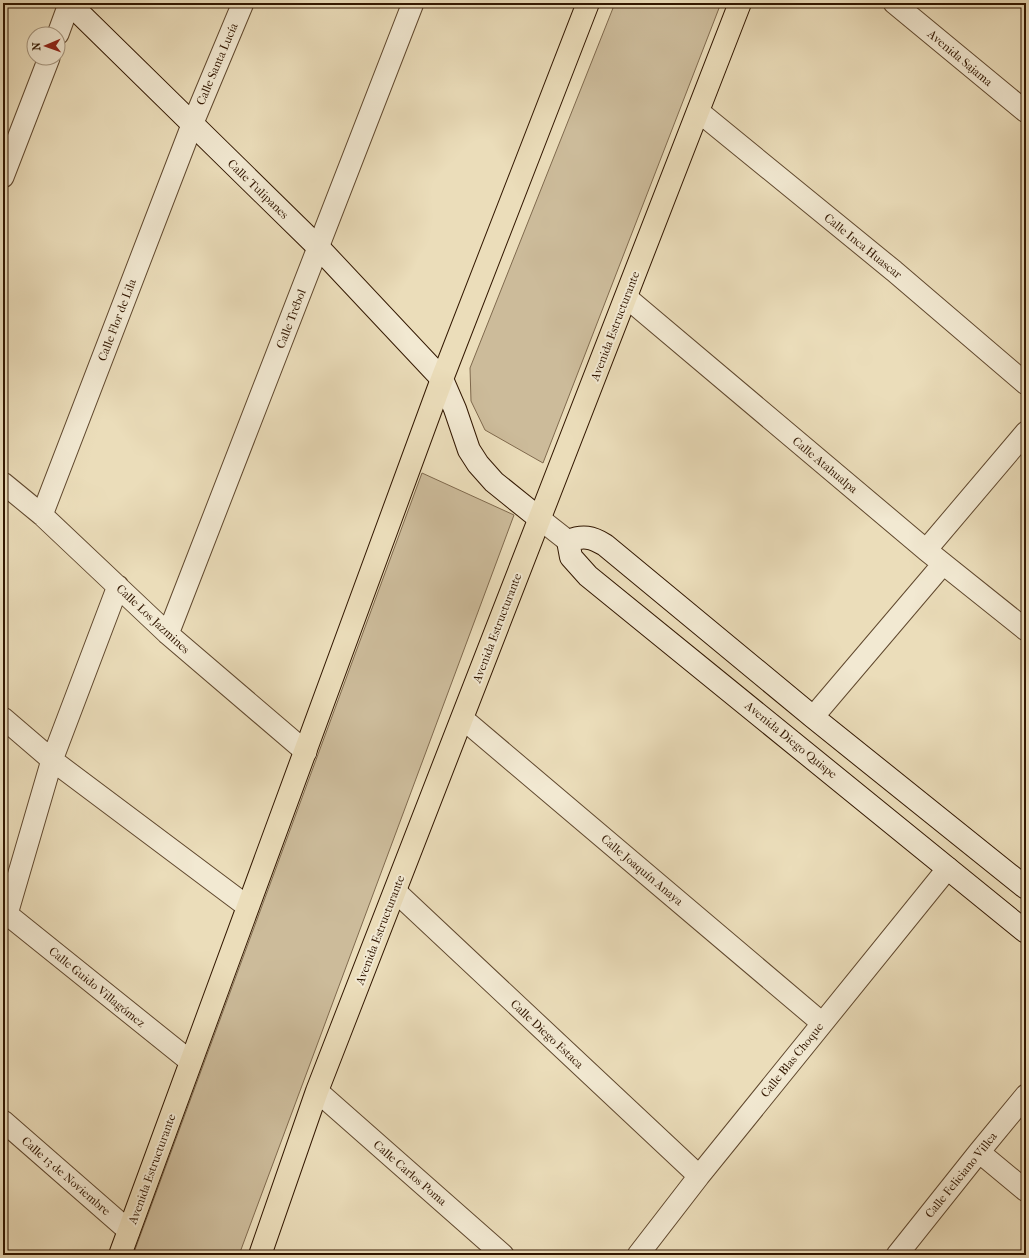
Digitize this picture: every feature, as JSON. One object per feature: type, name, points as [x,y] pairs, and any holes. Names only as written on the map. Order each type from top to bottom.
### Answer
[{"type":"main road","name":"Avenida Estructurante","points":[[120,1255],[442,379],[588,3]]},
{"type":"main road","name":"Avenida Estructurante","points":[[260,1255],[317,1091],[740,3]]},
{"type":"street","name":"Calle Tulipanes","points":[[69,3],[319,248],[442,379]]},
{"type":"street","points":[[61,26],[69,3]]},
{"type":"street","name":"Calle Santa Lucía","points":[[192,125],[243,3]]},
{"type":"street","name":"Calle Trébol","points":[[168,634],[413,3]]},
{"type":"street","name":"Avenida Sajama","points":[[894,3],[1026,111]]},
{"type":"street","points":[[3,177],[46,66]]},
{"type":"street","name":"Calle Inca Huascar","points":[[698,111],[894,271],[1026,384]]},
{"type":"street","name":"Calle Flor de Lila","points":[[42,516],[192,125]]},
{"type":"street","name":"Calle Atahualpa","points":[[626,297],[926,550],[1026,630]]},
{"type":"street","points":[[442,379],[455,409],[469,450],[494,482],[568,541],[584,536],[594,538],[605,545],[813,717],[1026,888]]},
{"type":"street","points":[[926,550],[1026,432]]},
{"type":"street","name":"Calle Los Jazmines","points":[[3,483],[42,516],[168,634],[306,752]]},
{"type":"street","name":"Avenida Diego Quispe","points":[[568,541],[571,557],[588,576],[1026,932]]},
{"type":"street","points":[[813,717],[943,564]]},
{"type":"street","points":[[5,913],[52,760],[118,586]]},
{"type":"street","points":[[3,718],[52,760],[248,908]]},
{"type":"street","name":"Calle Joaquín Anaya","points":[[462,718],[822,1023]]},
{"type":"street","name":"Calle Blas Choque","points":[[638,1255],[699,1176],[948,868]]},
{"type":"street","name":"Calle Diego Estaca","points":[[395,891],[699,1176]]},
{"type":"street","name":"Calle Guido Villagómez","points":[[5,913],[191,1062]]},
{"type":"street","name":"Calle Carlos Poma","points":[[317,1091],[503,1255]]},
{"type":"street","name":"Calle Feliciano Villca","points":[[897,1255],[979,1152],[1026,1096]]},
{"type":"street","name":"Calle 13 de Noviembre","points":[[3,1121],[129,1231]]},
{"type":"street","points":[[979,1152],[1026,1191]]},
{"type":"shaded area","points":[[615,3],[721,3],[543,463],[485,430],[471,401],[470,368]]},
{"type":"shaded area","points":[[422,473],[514,515],[239,1255],[133,1255]]}]
